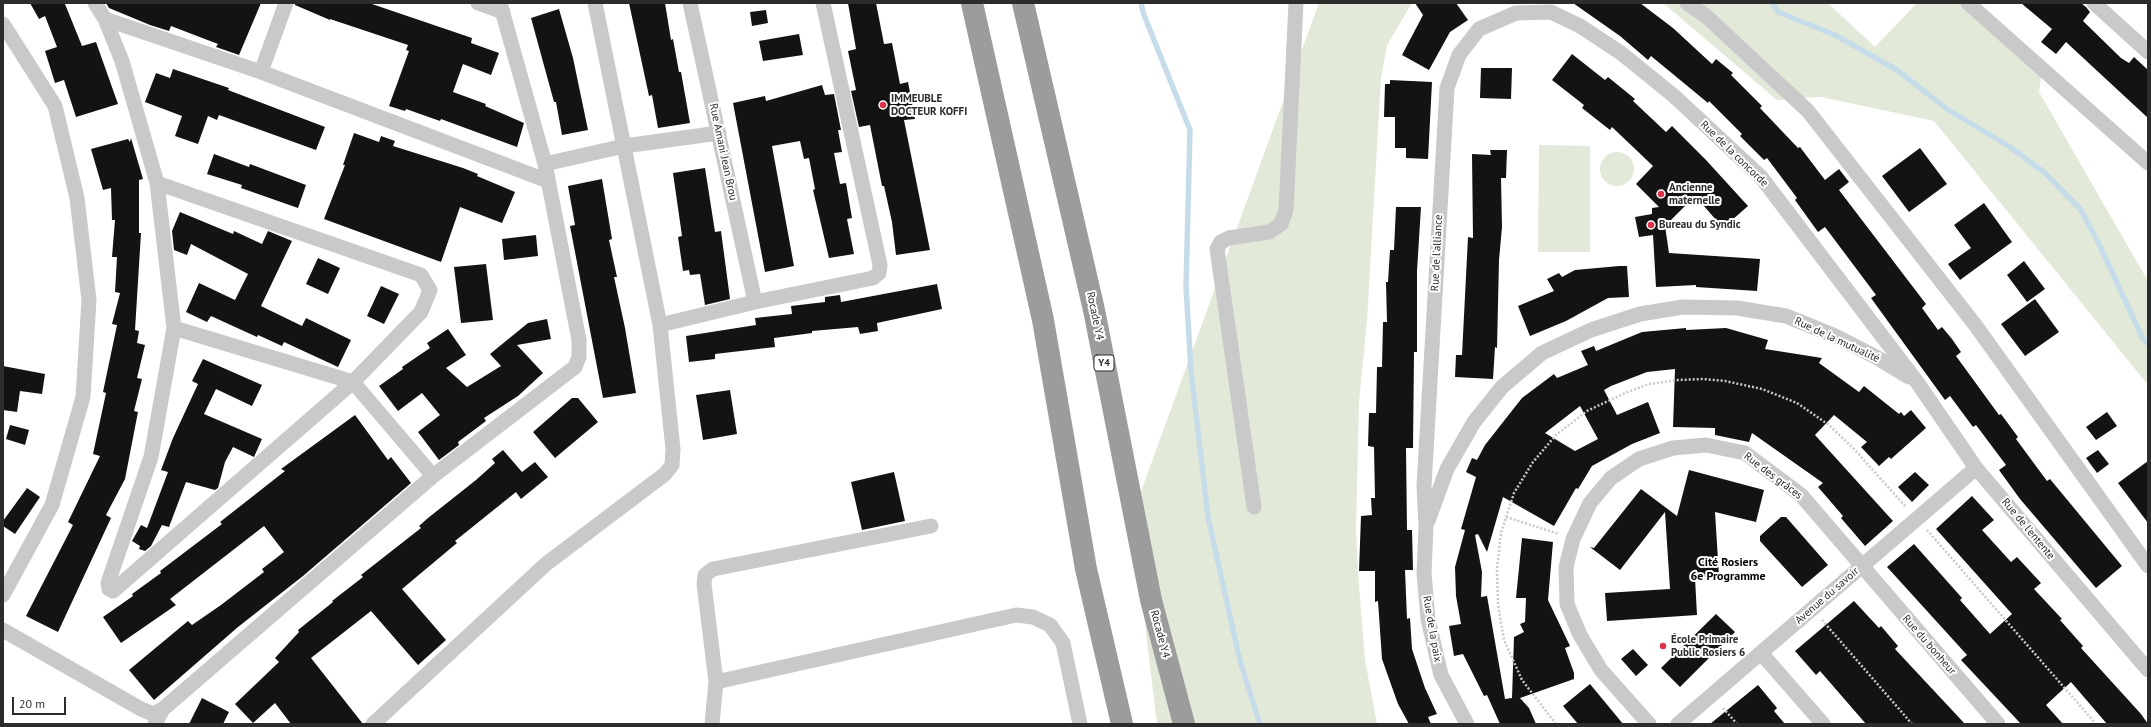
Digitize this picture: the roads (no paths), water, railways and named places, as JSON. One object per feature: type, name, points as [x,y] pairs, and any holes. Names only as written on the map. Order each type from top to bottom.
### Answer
[{"type":"highway","points":[[972,3],[1043,320],[1086,569],[1122,724]]},
{"type":"highway","name":"Rocade Y4","points":[[1023,3],[1094,310],[1150,600],[1184,724]]},
{"type":"street","points":[[95,3],[105,19],[122,61],[157,183],[174,328],[151,457],[108,583],[109,589],[113,591],[353,382],[421,312],[430,290],[421,275],[157,183]]},
{"type":"street","points":[[261,72],[286,3]]},
{"type":"street","points":[[3,630],[141,709],[152,714],[163,709],[434,476],[575,367],[579,357],[579,340],[545,164],[501,7],[478,3]]},
{"type":"street","points":[[373,724],[546,564],[664,474],[672,465],[673,449],[660,325],[595,3]]},
{"type":"street","name":"Rue Amani Jean Brou","points":[[690,3],[720,133],[755,302]]},
{"type":"street","points":[[660,325],[755,302],[873,278],[879,273],[880,265],[823,3]]},
{"type":"street","points":[[1254,507],[1218,249],[1221,242],[1229,238],[1270,232],[1281,224],[1286,210],[1296,3]]},
{"type":"street","points":[[1687,3],[1706,16],[1808,111],[1976,326],[2148,566]]},
{"type":"street","points":[[1968,3],[2148,163]]},
{"type":"street","points":[[2094,3],[2148,52]]},
{"type":"street","name":"Rue de la concorde","points":[[1516,13],[1551,12],[1580,26],[1621,53],[1674,96],[1761,177],[1917,382]]},
{"type":"street","name":"Rue de l'alliance","points":[[1426,527],[1424,486],[1447,88],[1458,55],[1479,29],[1516,13]]},
{"type":"street","points":[[105,19],[261,72],[548,181]]},
{"type":"street","points":[[3,24],[55,106],[77,198],[89,300],[83,397],[52,505],[3,595]]},
{"type":"street","points":[[545,164],[624,146],[720,133]]},
{"type":"street","name":"Rue de la mutualité","points":[[1426,527],[1447,469],[1474,422],[1502,387],[1542,353],[1591,330],[1640,314],[1683,307],[1737,308],[1786,316],[1833,335],[1876,357],[1917,382]]},
{"type":"street","points":[[174,328],[353,382],[434,476]]},
{"type":"street","name":"Rue de l'entente","points":[[1917,382],[1976,468],[2148,670]]},
{"type":"street","name":"Rue des grâces","points":[[1649,724],[1601,670],[1580,635],[1567,604],[1566,566],[1573,539],[1590,503],[1611,478],[1639,458],[1673,448],[1706,445],[1745,452],[1801,495],[1861,567]]},
{"type":"street","name":"Avenue du savoir","points":[[1678,724],[1976,468]]},
{"type":"street","points":[[712,724],[716,682],[704,584],[706,575],[713,569],[931,526]]},
{"type":"street","name":"Rue de la paix","points":[[1426,527],[1424,573],[1428,619],[1440,675],[1467,724]]},
{"type":"street","name":"Rue du bonheur","points":[[1861,567],[1998,724]]},
{"type":"street","points":[[716,682],[1016,615],[1033,617],[1050,625],[1063,643],[1080,724]]},
{"type":"street","points":[[1761,653],[1823,724]]},
{"type":"street","points":[[155,724],[163,709]]},
{"type":"waterway","points":[[1141,3],[1144,15],[1190,130],[1186,286],[1191,371],[1208,517],[1240,661],[1260,724]]},
{"type":"waterway","points":[[1772,3],[1778,12],[1835,35],[1897,70],[1947,109],[2010,147],[2045,173],[2081,210],[2098,242],[2143,339],[2148,344]]},
{"type":"place","name":"IMMEUBLE DOCTEUR KOFFI","points":[[883,105]]},
{"type":"place","name":"Ancienne maternelle","points":[[1661,194]]},
{"type":"place","name":"Bureau du Syndic","points":[[1651,225]]},
{"type":"place","name":"École Primaire Public Rosiers 6","points":[[1663,646]]},
{"type":"district","name":"Cité Rosiers 6e Programme","points":[[1728,570]]}]
